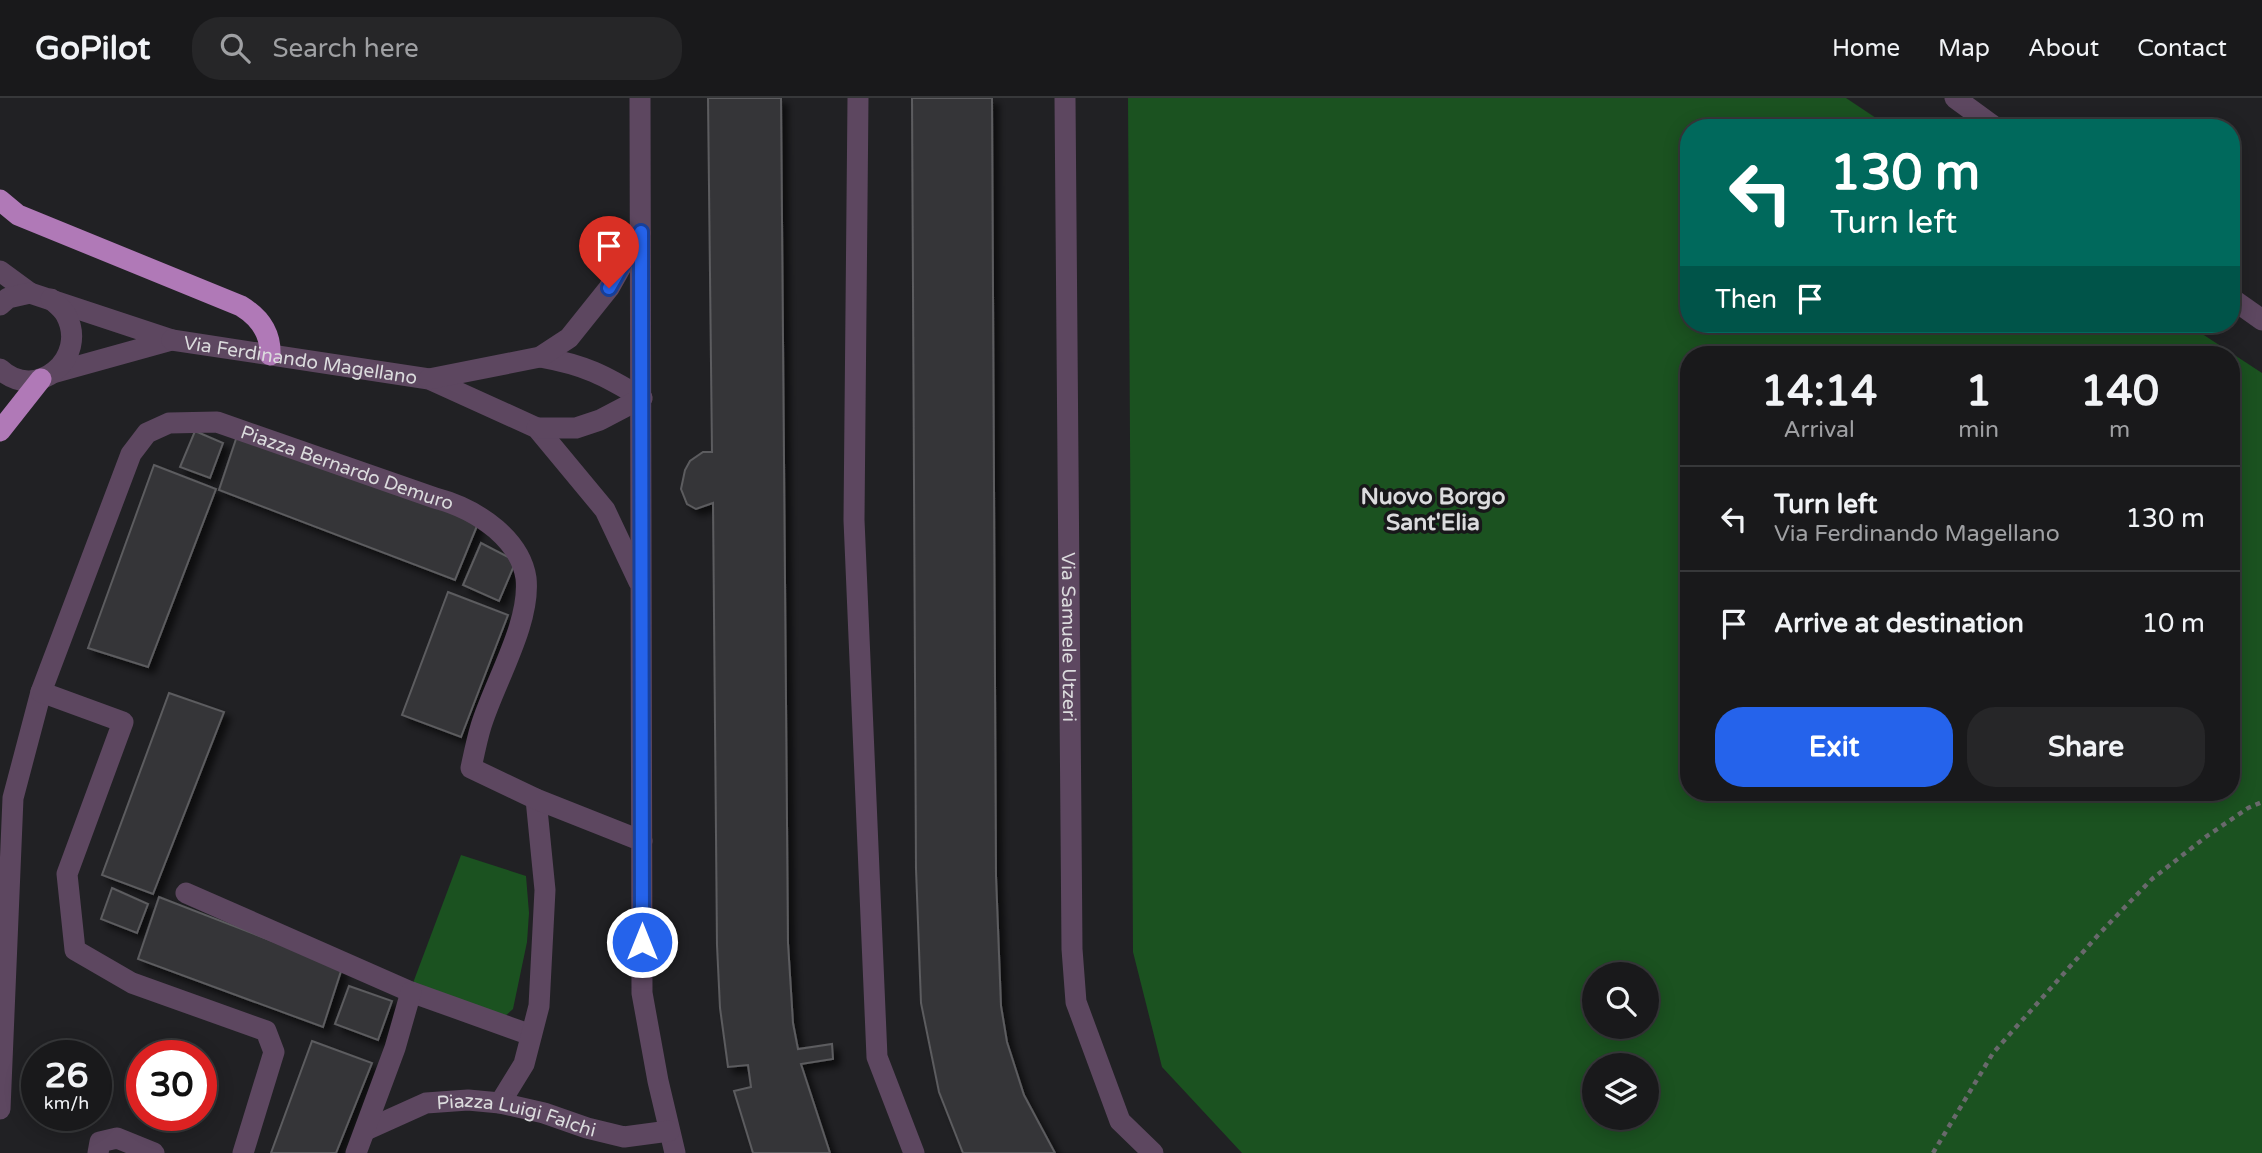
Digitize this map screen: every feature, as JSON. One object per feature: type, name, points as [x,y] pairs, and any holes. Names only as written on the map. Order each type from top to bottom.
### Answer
[{"type":"highway","points":[[0,200],[18,215],[241,306],[254,314],[262,325],[269,338],[270,355]]},
{"type":"highway","points":[[0,431],[47,376]]},
{"type":"street","points":[[640,98],[642,993],[675,1153]]},
{"type":"street","points":[[858,98],[854,520],[877,1057],[914,1153]]},
{"type":"street","name":"Via Samuele Utzeri","points":[[1065,98],[1071,921],[1076,1002],[1120,1121],[1153,1153]]},
{"type":"street","points":[[1955,98],[1984,119]]},
{"type":"street","name":"Via Ferdinando Magellano","points":[[540,357],[569,338],[609,288],[641,232]]},
{"type":"street","points":[[0,271],[66,314],[73,339],[67,359],[47,376],[22,381],[0,369]]},
{"type":"street","points":[[0,304],[8,298],[39,295]]},
{"type":"street","name":"Via Ferdinando Magellano","points":[[39,295],[172,340],[429,379],[537,428],[576,428],[600,420],[642,398]]},
{"type":"street","points":[[2240,304],[2262,320]]},
{"type":"street","name":"Via Ferdinando Magellano","points":[[47,376],[172,340]]},
{"type":"street","name":"Via Ferdinando Magellano","points":[[429,379],[540,357],[572,363],[602,374],[642,398]]},
{"type":"street","name":"Piazza Bernardo Demuro","points":[[0,1109],[13,798],[41,692],[131,454],[148,433],[169,423],[217,422],[454,503],[482,517],[508,539],[520,556],[526,579],[521,623],[481,726],[471,768],[536,799],[642,841]]},
{"type":"street","name":"Via Ferdinando Magellano","points":[[537,428],[606,510],[642,589]]},
{"type":"street","points":[[41,692],[123,722],[67,874],[75,950],[132,983],[266,1031],[274,1052],[243,1153]]},
{"type":"street","points":[[500,1103],[524,1064],[539,1006],[545,890],[536,799]]},
{"type":"street","points":[[186,892],[411,992],[531,1035]]},
{"type":"street","points":[[356,1153],[395,1048],[411,992]]},
{"type":"street","name":"Piazza Luigi Falchi","points":[[366,1130],[426,1103],[468,1100],[500,1103],[544,1113],[624,1137],[669,1131]]},
{"type":"street","points":[[98,1153],[100,1142],[117,1138],[154,1153]]},
{"type":"path","points":[[1933,1153],[1993,1053],[2099,934],[2152,879],[2207,836],[2248,808],[2262,802]]},
{"type":"green space","points":[[1128,98],[1846,98],[1878,119],[1680,119],[1680,333],[2201,333],[2221,346],[1680,346],[1680,801],[2240,801],[2240,359],[2262,373],[2262,1153],[1242,1153],[1162,1067],[1133,952]]},
{"type":"green space","points":[[461,855],[526,876],[529,913],[527,942],[513,1009],[501,1020],[413,983]]},
{"type":"building","points":[[708,98],[781,98],[788,943],[793,1023],[798,1049],[832,1044],[833,1059],[801,1064],[830,1153],[753,1153],[734,1091],[751,1087],[748,1065],[728,1067],[720,1008],[717,945],[713,503],[696,509],[687,504],[681,489],[690,461],[703,452],[712,452]]},
{"type":"building","points":[[912,98],[992,98],[996,876],[1001,1006],[1007,1042],[1024,1095],[1055,1153],[963,1153],[939,1092],[921,1003],[916,869]]},
{"type":"building","points":[[195,431],[223,443],[210,478],[180,467]]},
{"type":"building","points":[[238,433],[479,521],[455,580],[219,490]]},
{"type":"building","points":[[154,465],[216,489],[148,667],[88,648]]},
{"type":"building","points":[[481,543],[516,561],[499,601],[463,585]]},
{"type":"building","points":[[448,592],[508,615],[461,737],[402,715]]},
{"type":"building","points":[[169,693],[224,712],[153,894],[102,875]]},
{"type":"building","points":[[112,888],[148,904],[137,933],[101,919]]},
{"type":"building","points":[[159,897],[342,968],[323,1027],[138,959]]},
{"type":"building","points":[[349,986],[392,1001],[378,1040],[335,1024]]},
{"type":"building","points":[[312,1041],[372,1063],[336,1153],[271,1153]]},
{"type":"district","name":"Nuovo Borgo Sant'Elia","points":[[1433,509]]},
{"type":"route","points":[[609,288],[641,232],[642,942]]}]
